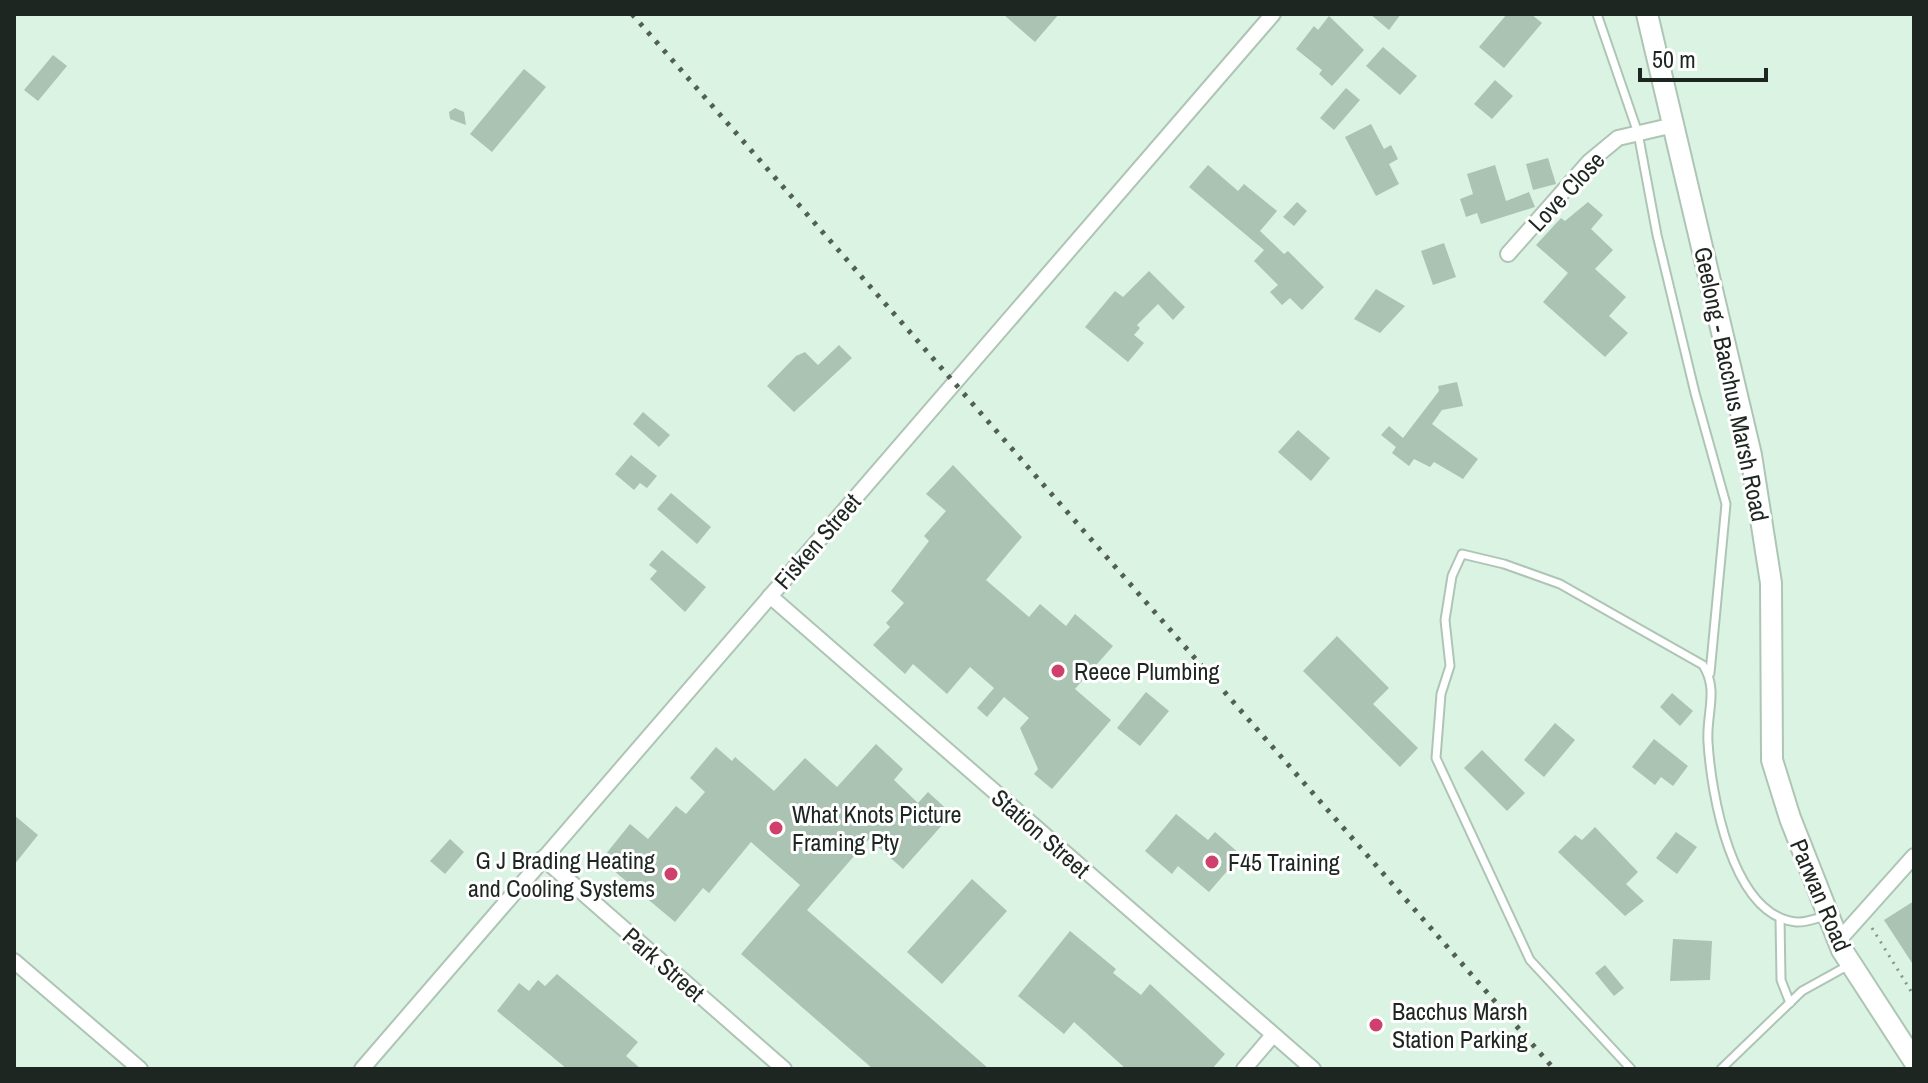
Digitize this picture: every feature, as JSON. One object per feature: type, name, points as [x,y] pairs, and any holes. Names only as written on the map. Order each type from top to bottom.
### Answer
[{"type":"main road","name":"Geelong - Bacchus Marsh Road","points":[[1647,14],[1751,455],[1771,583],[1772,760]]},
{"type":"main road","name":"Parwan Road","points":[[1772,760],[1790,818],[1838,941],[1914,1061]]},
{"type":"street","name":"Fisken Street","points":[[362,1069],[1273,14]]},
{"type":"street","name":"Love Close","points":[[1508,254],[1589,162],[1618,138],[1674,125]]},
{"type":"street","name":"Station Street","points":[[770,596],[1313,1069]]},
{"type":"street","points":[[1838,941],[1914,856]]},
{"type":"street","name":"Park Street","points":[[543,858],[784,1069]]},
{"type":"street","points":[[14,961],[140,1069]]},
{"type":"street","points":[[1244,1069],[1273,1035]]},
{"type":"lane","points":[[1597,14],[1638,133],[1664,263],[1726,504],[1707,737],[1719,826],[1758,901],[1780,918],[1798,923],[1828,915]]},
{"type":"lane","points":[[1631,1069],[1530,960],[1436,758],[1441,694],[1450,666],[1445,620],[1452,576],[1462,554],[1504,564],[1560,584],[1693,656],[1710,676]]},
{"type":"lane","points":[[1780,918],[1781,980],[1790,1003]]},
{"type":"lane","points":[[1721,1069],[1802,991],[1851,964]]},
{"type":"path","points":[[1865,912],[1876,937],[1914,996]]},
{"type":"building","points":[[1003,14],[1059,14],[1035,42]]},
{"type":"building","points":[[1370,14],[1401,14],[1389,30]]},
{"type":"building","points":[[1507,14],[1531,14],[1542,23],[1504,68],[1479,47]]},
{"type":"building","points":[[1329,16],[1364,50],[1332,86],[1319,74],[1322,70],[1296,49],[1314,26],[1318,30]]},
{"type":"building","points":[[1383,47],[1417,76],[1400,95],[1366,66]]},
{"type":"building","points":[[53,55],[67,66],[38,101],[24,90]]},
{"type":"building","points":[[524,69],[546,87],[492,152],[470,134]]},
{"type":"building","points":[[1495,80],[1513,96],[1492,119],[1474,104]]},
{"type":"building","points":[[1346,88],[1360,100],[1334,130],[1320,118]]},
{"type":"building","points":[[455,108],[464,112],[466,125],[450,119],[449,112]]},
{"type":"building","points":[[1371,124],[1384,149],[1391,145],[1398,159],[1389,164],[1399,184],[1376,196],[1345,137]]},
{"type":"building","points":[[1548,158],[1556,184],[1533,190],[1526,164]]},
{"type":"building","points":[[1208,165],[1238,191],[1244,184],[1277,211],[1260,231],[1284,254],[1288,251],[1324,287],[1302,310],[1290,298],[1282,305],[1270,292],[1278,285],[1254,261],[1264,250],[1189,187]]},
{"type":"building","points":[[1495,165],[1506,201],[1529,192],[1535,207],[1481,224],[1477,213],[1466,217],[1460,199],[1473,194],[1467,174]]},
{"type":"building","points":[[1297,202],[1307,211],[1294,226],[1283,217]]},
{"type":"building","points":[[1588,202],[1603,215],[1591,229],[1613,250],[1595,269],[1626,297],[1609,316],[1628,333],[1605,357],[1543,302],[1568,273],[1536,245],[1561,218],[1565,221]]},
{"type":"building","points":[[1444,243],[1456,277],[1433,285],[1421,251]]},
{"type":"building","points":[[1149,271],[1185,307],[1173,320],[1158,304],[1137,325],[1140,328],[1134,335],[1144,343],[1128,362],[1085,327],[1115,291],[1123,297]]},
{"type":"building","points":[[1376,289],[1405,306],[1380,333],[1354,319]]},
{"type":"building","points":[[839,345],[852,358],[794,412],[767,386],[796,356],[805,352],[818,365]]},
{"type":"building","points":[[1457,382],[1463,406],[1442,410],[1432,424],[1478,459],[1463,479],[1434,462],[1430,467],[1414,459],[1409,466],[1392,453],[1396,447],[1381,435],[1389,426],[1403,438],[1439,391],[1438,386]]},
{"type":"building","points":[[643,412],[670,435],[659,447],[633,424]]},
{"type":"building","points":[[1298,430],[1330,458],[1311,481],[1278,452]]},
{"type":"building","points":[[631,455],[657,476],[647,488],[640,483],[634,490],[615,474]]},
{"type":"building","points":[[953,465],[1022,537],[986,580],[1029,617],[1040,604],[1066,626],[1075,614],[1113,646],[1075,689],[1111,720],[1052,789],[1034,774],[1038,769],[1020,728],[1029,718],[1004,697],[987,717],[977,708],[994,688],[970,667],[947,694],[913,664],[905,674],[873,645],[890,627],[886,623],[904,603],[891,591],[929,541],[924,536],[946,511],[926,494]]},
{"type":"building","points":[[671,493],[711,527],[697,544],[657,509]]},
{"type":"building","points":[[662,550],[706,587],[685,612],[650,579],[657,571],[649,565]]},
{"type":"building","points":[[1337,636],[1389,688],[1373,704],[1418,748],[1400,767],[1303,671]]},
{"type":"building","points":[[1146,692],[1169,711],[1140,746],[1117,728]]},
{"type":"building","points":[[1672,693],[1693,711],[1680,726],[1660,707]]},
{"type":"building","points":[[1555,723],[1575,740],[1544,777],[1524,760]]},
{"type":"building","points":[[1654,739],[1688,766],[1673,786],[1661,777],[1655,785],[1632,767]]},
{"type":"building","points":[[876,744],[903,769],[894,780],[918,803],[928,792],[952,814],[903,869],[869,839],[807,910],[989,1069],[873,1069],[741,954],[800,885],[751,842],[709,893],[703,888],[675,922],[601,860],[630,824],[648,839],[676,806],[686,814],[705,792],[690,778],[716,747],[732,761],[735,757],[774,791],[805,758],[837,787]]},
{"type":"building","points":[[1482,750],[1525,793],[1507,811],[1464,768]]},
{"type":"building","points":[[1176,814],[1208,840],[1215,832],[1241,855],[1209,892],[1178,866],[1172,874],[1145,851]]},
{"type":"building","points":[[14,815],[38,835],[14,865]]},
{"type":"building","points":[[1595,827],[1638,872],[1626,884],[1644,901],[1625,916],[1558,852],[1575,835],[1582,840]]},
{"type":"building","points":[[1676,832],[1697,847],[1677,874],[1656,858]]},
{"type":"building","points":[[450,839],[464,852],[445,874],[430,861]]},
{"type":"building","points":[[972,879],[1007,911],[942,984],[907,952]]},
{"type":"building","points":[[1914,901],[1914,966],[1884,920]]},
{"type":"building","points":[[1070,931],[1116,969],[1113,973],[1141,995],[1150,984],[1225,1054],[1212,1069],[1126,1069],[1074,1022],[1064,1034],[1018,996]]},
{"type":"building","points":[[1673,939],[1712,941],[1710,980],[1670,981]]},
{"type":"building","points":[[1605,965],[1624,988],[1614,996],[1595,973]]},
{"type":"building","points":[[557,974],[638,1042],[626,1056],[641,1069],[567,1069],[497,1011],[519,983],[529,991],[538,980],[545,986]]},
{"type":"railway","points":[[632,14],[1554,1069]]},
{"type":"place","name":"Reece Plumbing","points":[[1058,671]]},
{"type":"place","name":"What Knots Picture Framing Pty","points":[[776,828]]},
{"type":"place","name":"F45 Training","points":[[1212,862]]},
{"type":"place","name":"G J Brading Heating and Cooling Systems","points":[[671,874]]},
{"type":"place","name":"Bacchus Marsh Station Parking","points":[[1376,1025]]}]
